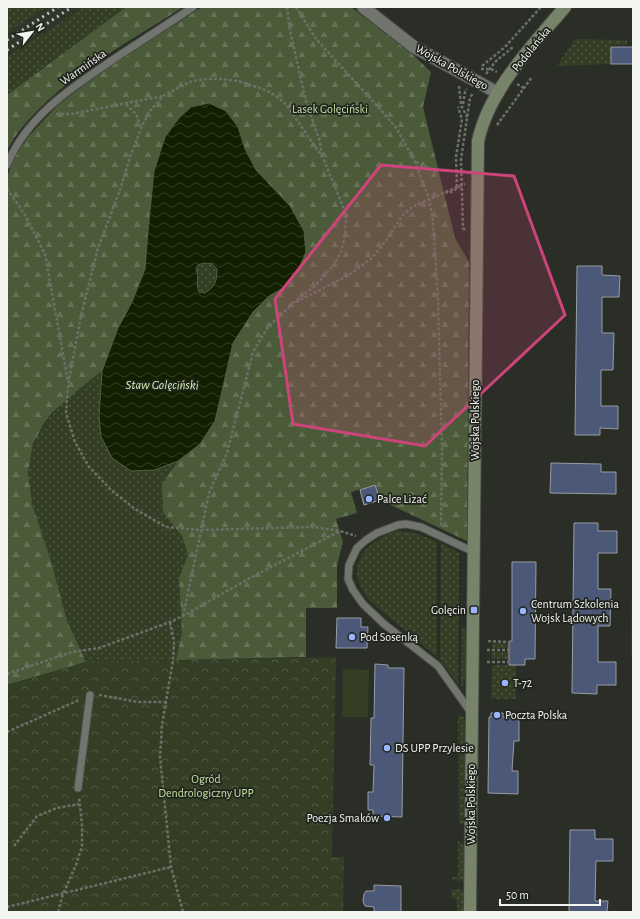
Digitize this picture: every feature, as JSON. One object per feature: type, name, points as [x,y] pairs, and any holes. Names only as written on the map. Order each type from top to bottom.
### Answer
[{"type":"street","name":"Wojska Polskiego","points":[[363,7],[414,47],[498,93],[482,125],[478,141],[470,912]]},
{"type":"street","name":"Podolańska","points":[[498,93],[512,72],[565,7]]},
{"type":"lane","name":"Warmińska","points":[[7,165],[11,155],[23,136],[44,111],[71,88],[193,7]]},
{"type":"lane","points":[[472,714],[438,666],[384,624],[363,604],[353,590],[348,579],[349,565],[357,548],[366,540],[389,528],[406,524],[421,527],[441,535],[474,552]]},
{"type":"lane","points":[[78,788],[90,695]]},
{"type":"path","points":[[183,616],[209,493],[227,453],[253,352],[268,327],[289,306],[315,286],[334,265],[341,252],[345,235],[346,220],[344,209],[323,158],[320,142],[306,101],[290,32],[287,7]]},
{"type":"path","points":[[296,7],[316,39],[380,109],[397,130],[415,162],[429,199],[433,221],[438,308],[442,446],[441,535]]},
{"type":"path","points":[[482,66],[505,47],[540,7]]},
{"type":"path","points":[[483,79],[495,62],[516,44]]},
{"type":"path","points":[[457,71],[461,105],[467,118]]},
{"type":"path","points":[[494,128],[532,77]]},
{"type":"path","points":[[44,111],[60,114],[71,114],[163,96],[193,81],[206,79],[238,81],[270,92],[281,100],[323,158]]},
{"type":"path","points":[[516,83],[524,88]]},
{"type":"path","points":[[463,104],[465,92],[470,85]]},
{"type":"path","points":[[163,96],[150,111],[142,126],[98,248],[81,316],[68,385],[66,414],[75,442],[89,467],[111,490],[136,509],[166,527],[200,530],[313,527],[340,531],[366,540]]},
{"type":"path","points":[[126,104],[136,114],[142,126]]},
{"type":"path","points":[[457,187],[456,157],[462,119],[458,107]]},
{"type":"path","points":[[415,162],[437,172]]},
{"type":"path","points":[[444,192],[448,193],[470,182]]},
{"type":"path","points":[[289,306],[349,275],[373,257],[390,235],[400,218],[412,207],[444,192],[462,186]]},
{"type":"path","points":[[7,189],[25,215],[45,254],[68,385]]},
{"type":"path","points":[[7,674],[72,652],[99,648],[170,622],[340,531]]},
{"type":"path","points":[[170,622],[174,641],[173,660],[162,725],[160,757],[171,867],[183,912]]},
{"type":"path","points":[[487,641],[509,642],[509,662],[487,662]]},
{"type":"path","points":[[487,650],[509,650]]},
{"type":"path","points":[[7,669],[13,672]]},
{"type":"path","points":[[58,912],[63,894],[76,865],[82,846],[82,825],[78,788]]},
{"type":"path","points":[[14,846],[37,816],[57,808],[79,804]]},
{"type":"path","points":[[7,907],[171,867]]},
{"type":"highlighted area","points":[[381,165],[514,176],[565,315],[425,446],[293,424],[275,299]]},
{"type":"shaded area","points":[[46,7],[84,7],[7,57],[7,33]]},
{"type":"green space","points":[[7,7],[46,7],[7,33]]},
{"type":"green space","points":[[84,7],[126,7],[7,95],[7,57]]},
{"type":"green space","points":[[126,7],[183,7],[97,62],[56,93],[20,130],[7,150],[7,95]]},
{"type":"green space","name":"Lasek Golęciński","points":[[202,7],[351,7],[411,53],[431,72],[423,107],[455,238],[469,262],[467,541],[380,500],[375,485],[351,492],[357,513],[336,519],[343,542],[337,565],[337,608],[306,608],[306,657],[176,660],[182,632],[179,578],[188,555],[182,536],[163,512],[162,484],[178,461],[200,444],[215,421],[233,343],[253,312],[269,296],[285,287],[304,231],[290,206],[256,170],[245,149],[238,127],[226,111],[209,103],[179,118],[165,137],[154,171],[145,269],[132,302],[118,328],[102,371],[52,413],[43,425],[33,444],[28,472],[32,504],[51,561],[67,621],[86,662],[7,685],[7,177],[15,156],[28,137],[57,106],[102,71]]},
{"type":"green space","points":[[575,39],[627,40],[627,45],[611,45],[611,64],[557,66]]},
{"type":"green space","points":[[204,262],[212,264],[217,269],[215,283],[211,289],[205,293],[199,292],[197,286],[196,269],[198,265]]},
{"type":"green space","points":[[102,371],[99,416],[101,437],[155,470],[178,461],[162,484],[163,512],[182,536],[188,555],[179,578],[182,632],[176,660],[86,662],[75,642],[62,606],[52,567],[32,505],[28,481],[30,461],[35,443],[43,426],[69,398]]},
{"type":"green space","points":[[633,502],[633,654],[631,654]]},
{"type":"green space","points":[[398,531],[414,533],[437,542],[437,657],[371,602],[362,590],[358,579],[357,568],[360,558],[366,550],[385,536]]},
{"type":"green space","points":[[441,543],[459,553],[458,684],[440,660]]},
{"type":"green space","points":[[466,627],[466,675],[463,686],[461,686],[462,628]]},
{"type":"green space","points":[[492,643],[508,643],[508,648],[492,648]]},
{"type":"green space","points":[[492,652],[508,652],[508,659],[492,659]]},
{"type":"green space","name":"Ogród Dendrologiczny UPP","points":[[336,657],[332,857],[344,857],[343,912],[7,912],[7,685],[86,662]]},
{"type":"green space","points":[[492,665],[516,665],[516,699],[491,699]]},
{"type":"green space","points":[[343,669],[369,670],[368,717],[342,717]]},
{"type":"green space","points":[[461,715],[464,718],[466,725],[464,823],[459,825],[458,716]]},
{"type":"green space","points":[[458,841],[462,842],[464,849],[463,879],[460,881],[453,880],[451,878],[458,876]]},
{"type":"green space","points":[[451,890],[462,890],[463,895],[463,912],[457,912],[457,900],[451,898]]},
{"type":"water","name":"Staw Golęciński","points":[[209,103],[226,111],[238,127],[245,149],[256,170],[290,206],[304,231],[306,252],[297,273],[285,287],[269,296],[253,312],[233,343],[215,421],[200,444],[178,461],[155,470],[131,471],[112,458],[101,437],[99,416],[102,371],[118,328],[132,302],[145,269],[154,171],[165,137],[179,118],[191,107]],"holes":[[[204,263],[212,264],[217,269],[215,283],[205,293],[199,292],[197,286],[198,276],[196,269],[198,265]]]},
{"type":"building","points":[[611,47],[633,47],[633,64],[611,64]]},
{"type":"building","points":[[577,266],[602,266],[602,275],[620,276],[619,297],[602,297],[602,333],[614,333],[613,370],[601,370],[601,406],[618,406],[618,429],[600,428],[600,435],[575,435]]},
{"type":"building","points":[[551,463],[601,464],[601,472],[616,472],[616,494],[550,493]]},
{"type":"building","points":[[375,485],[380,500],[364,505],[360,490]]},
{"type":"building","points":[[574,523],[598,523],[598,531],[617,531],[617,553],[598,553],[598,589],[611,589],[610,626],[598,626],[598,662],[616,662],[616,685],[597,685],[597,694],[572,693]]},
{"type":"building","points":[[512,562],[536,562],[535,659],[525,659],[525,665],[509,665],[509,641],[512,641]]},
{"type":"building","name":"Pod Sosenką","points":[[337,618],[361,618],[361,627],[368,627],[367,648],[336,648]]},
{"type":"building","name":"DS UPP Przylesie","points":[[375,664],[388,665],[388,668],[404,668],[402,817],[373,816],[373,810],[368,810],[368,792],[373,792],[374,765],[370,765],[371,718],[374,718]]},
{"type":"building","points":[[491,713],[503,713],[503,717],[519,718],[519,741],[514,741],[512,771],[518,771],[518,794],[488,793],[489,717],[491,717]]},
{"type":"building","points":[[570,830],[595,830],[595,839],[613,839],[613,861],[596,861],[595,901],[608,901],[607,912],[569,912]]},
{"type":"building","points":[[374,885],[401,886],[401,912],[374,912],[374,907],[365,906],[363,901],[364,894],[366,891],[374,891]]},
{"type":"railway","points":[[7,40],[58,7]]},
{"type":"railway","points":[[7,50],[72,7]]},
{"type":"place","name":"Palce Lizać","points":[[369,499]]},
{"type":"place","name":"Golęcin","points":[[474,610]]},
{"type":"place","name":"Centrum Szkolenia Wojsk Lądowych","points":[[523,611]]},
{"type":"place","name":"Pod Sosenką","points":[[352,637]]},
{"type":"place","name":"T-72","points":[[505,683]]},
{"type":"place","name":"Poczta Polska","points":[[497,715]]},
{"type":"place","name":"DS UPP Przylesie","points":[[387,748]]},
{"type":"place","name":"Poezja Smaków","points":[[387,818]]}]
